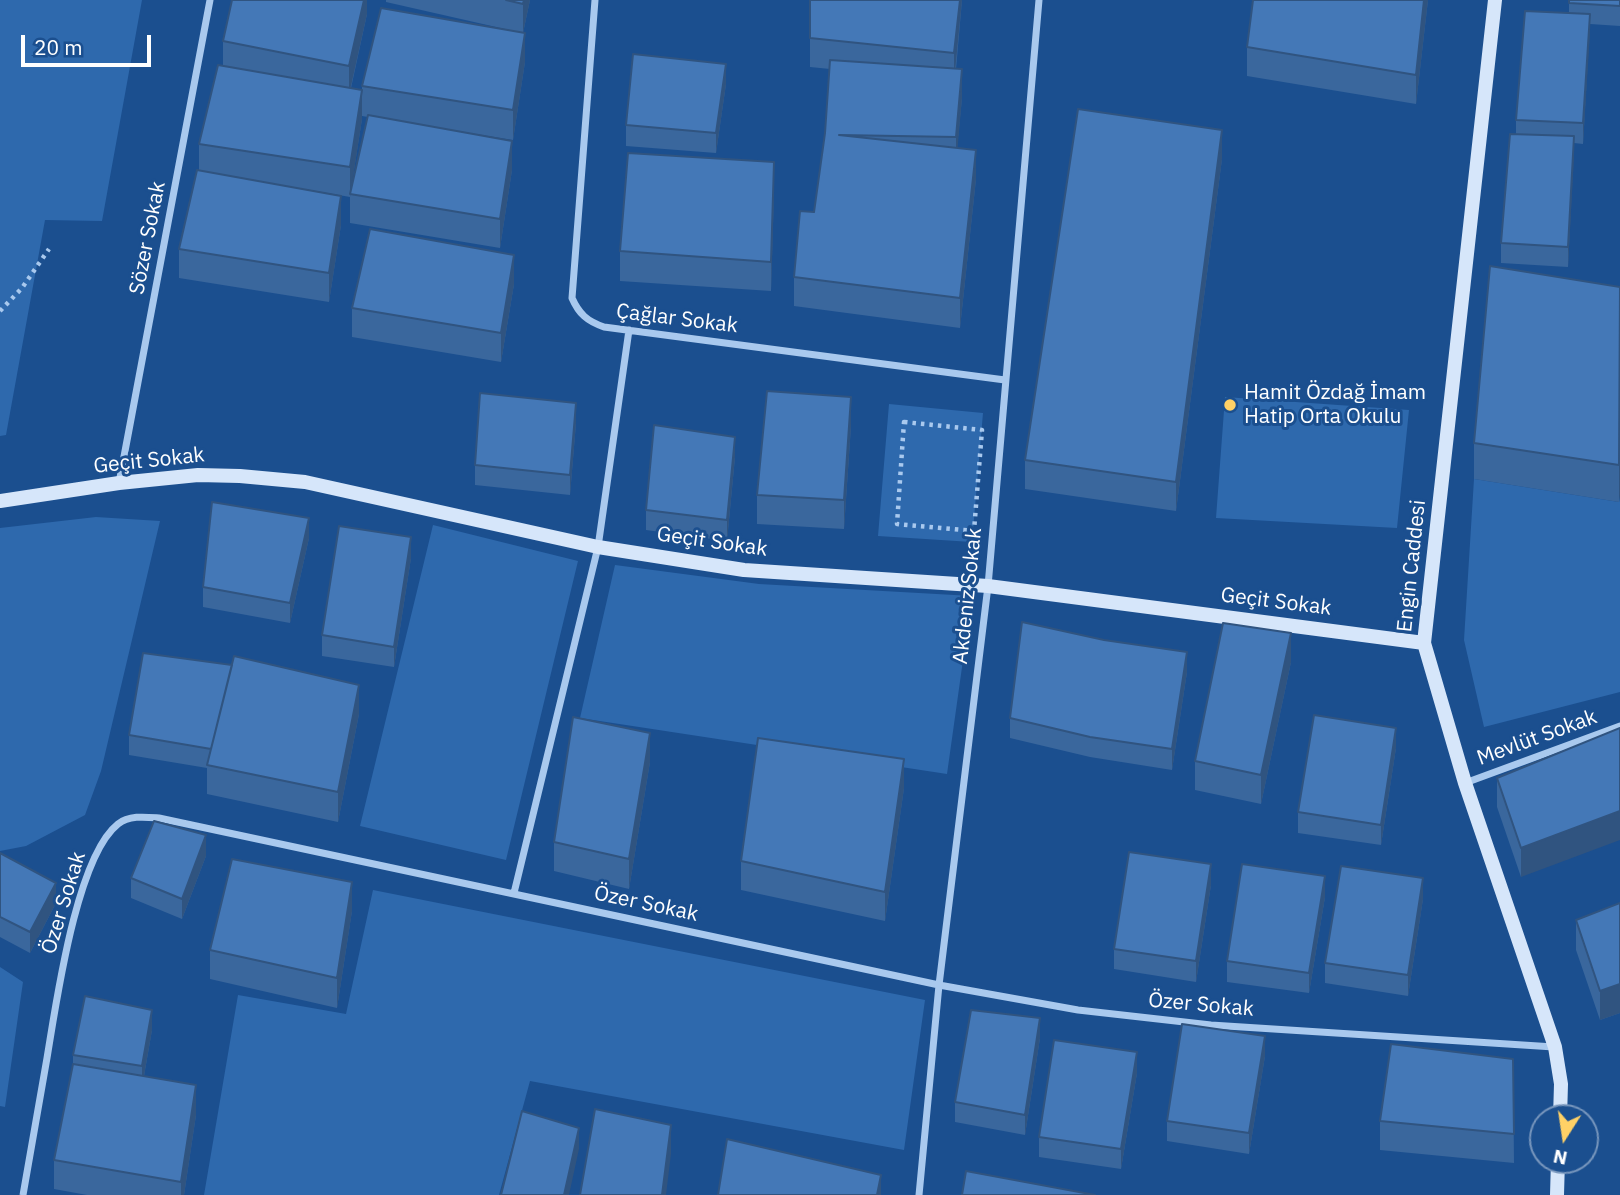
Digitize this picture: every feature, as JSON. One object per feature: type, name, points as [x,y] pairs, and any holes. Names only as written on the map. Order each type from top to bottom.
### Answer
[{"type":"street","name":"Sözer Sokak","points":[[119,483],[210,0]]},
{"type":"street","name":"Çağlar Sokak","points":[[595,0],[572,298],[588,321],[604,327],[1004,380]]},
{"type":"street","name":"Akdeniz Sokak","points":[[919,1195],[939,985],[988,586],[1039,0]]},
{"type":"street","name":"Engin Caddesi","points":[[1495,0],[1424,643],[1465,783],[1555,1047],[1561,1084],[1560,1104]]},
{"type":"street","points":[[514,893],[598,547],[629,330]]},
{"type":"street","name":"Geçit Sokak","points":[[0,501],[119,483],[198,475],[304,482],[598,547],[744,570],[988,586],[1424,643]]},
{"type":"street","name":"Mevlüt Sokak","points":[[1465,783],[1620,726]]},
{"type":"street","name":"Özer Sokak","points":[[23,1195],[66,950],[83,886],[100,847],[118,824],[137,817],[159,818],[939,985],[1077,1010],[1211,1025],[1555,1047]]},
{"type":"street","points":[[1557,1195],[1558,1174]]},
{"type":"path","points":[[0,311],[22,288],[50,249]]},
{"type":"path","points":[[904,422],[982,430],[974,531],[897,524],[904,422]]},
{"type":"shaded area","points":[[0,0],[142,0],[102,221],[45,220],[6,435],[0,436]]},
{"type":"shaded area","points":[[1225,397],[1409,410],[1397,528],[1216,518]]},
{"type":"shaded area","points":[[889,404],[983,413],[972,542],[878,536]]},
{"type":"shaded area","points":[[1474,479],[1619,502],[1620,495],[1620,692],[1484,727],[1464,640]]},
{"type":"shaded area","points":[[96,517],[160,521],[101,771],[85,815],[26,846],[0,851],[0,528]]},
{"type":"shaded area","points":[[433,525],[578,561],[506,860],[360,826]]},
{"type":"shaded area","points":[[615,565],[759,584],[972,596],[947,774],[580,718]]},
{"type":"shaded area","points":[[373,890],[925,1000],[904,1150],[530,1081],[499,1195],[204,1195],[238,995],[346,1014]]},
{"type":"shaded area","points":[[0,967],[23,982],[5,1107],[0,1106]]},
{"type":"building","points":[[232,0],[364,0],[349,66],[223,41]]},
{"type":"building","points":[[506,0],[524,0],[523,4]]},
{"type":"building","points":[[810,0],[960,0],[954,53],[810,38]]},
{"type":"building","points":[[1253,0],[1424,0],[1416,75],[1247,47]]},
{"type":"building","points":[[1569,0],[1620,0],[1620,6],[1569,3]]},
{"type":"building","points":[[381,8],[525,33],[513,110],[362,86]]},
{"type":"building","points":[[1525,11],[1590,14],[1583,123],[1516,120]]},
{"type":"building","points":[[633,54],[726,64],[716,133],[626,125]]},
{"type":"building","points":[[830,60],[962,69],[956,137],[839,135],[976,150],[960,298],[794,277],[800,211],[814,212],[825,133]]},
{"type":"building","points":[[218,65],[362,90],[350,167],[199,144]]},
{"type":"building","name":"Hamit Özdağ İmam Hatip Orta Okulu","points":[[1078,109],[1222,130],[1176,482],[1025,460]]},
{"type":"building","points":[[368,115],[512,141],[500,219],[350,194]]},
{"type":"building","points":[[1510,134],[1574,136],[1568,247],[1501,243]]},
{"type":"building","points":[[628,153],[774,162],[771,262],[620,251]]},
{"type":"building","points":[[197,170],[341,196],[329,273],[179,249]]},
{"type":"building","points":[[370,229],[514,255],[501,333],[352,308]]},
{"type":"building","points":[[1490,266],[1620,287],[1619,465],[1474,443]]},
{"type":"building","points":[[767,391],[851,397],[844,500],[757,495]]},
{"type":"building","points":[[480,393],[576,403],[570,475],[475,465]]},
{"type":"building","points":[[654,425],[735,437],[727,520],[646,510]]},
{"type":"building","points":[[212,502],[309,518],[290,603],[203,587]]},
{"type":"building","points":[[339,526],[411,537],[394,647],[322,635]]},
{"type":"building","points":[[1022,622],[1104,640],[1187,652],[1172,749],[1090,737],[1010,718]]},
{"type":"building","points":[[1223,623],[1291,633],[1261,775],[1195,761]]},
{"type":"building","points":[[143,653],[232,665],[211,749],[129,735]]},
{"type":"building","points":[[234,656],[359,685],[338,792],[207,765]]},
{"type":"building","points":[[1314,715],[1396,728],[1381,825],[1298,812]]},
{"type":"building","points":[[573,717],[650,733],[629,859],[554,842]]},
{"type":"building","points":[[1620,728],[1620,811],[1521,848],[1497,778]]},
{"type":"building","points":[[758,738],[904,759],[885,892],[741,861]]},
{"type":"building","points":[[154,821],[206,835],[182,899],[131,878]]},
{"type":"building","points":[[1129,852],[1211,864],[1196,961],[1114,949]]},
{"type":"building","points":[[0,853],[56,883],[30,932],[0,917]]},
{"type":"building","points":[[232,859],[352,882],[337,978],[210,950]]},
{"type":"building","points":[[1242,864],[1325,876],[1309,973],[1227,961]]},
{"type":"building","points":[[1341,866],[1423,878],[1408,975],[1325,963]]},
{"type":"building","points":[[1620,903],[1620,984],[1600,991],[1576,920]]},
{"type":"building","points":[[85,996],[152,1010],[142,1066],[73,1055]]},
{"type":"building","points":[[971,1010],[1040,1018],[1025,1115],[955,1102]]},
{"type":"building","points":[[1182,1024],[1265,1036],[1249,1133],[1167,1121]]},
{"type":"building","points":[[1054,1040],[1137,1052],[1121,1149],[1039,1137]]},
{"type":"building","points":[[1391,1044],[1513,1059],[1514,1134],[1380,1121]]},
{"type":"building","points":[[73,1064],[196,1085],[181,1182],[54,1160]]},
{"type":"building","points":[[595,1109],[671,1125],[662,1195],[580,1195]]},
{"type":"building","points":[[522,1111],[579,1128],[564,1195],[501,1195]]},
{"type":"building","points":[[727,1139],[881,1175],[877,1195],[718,1195]]},
{"type":"building","points":[[966,1171],[1095,1195],[962,1195]]},
{"type":"place","name":"Hamit Özdağ İmam Hatip Orta Okulu","points":[[1230,405]]}]
